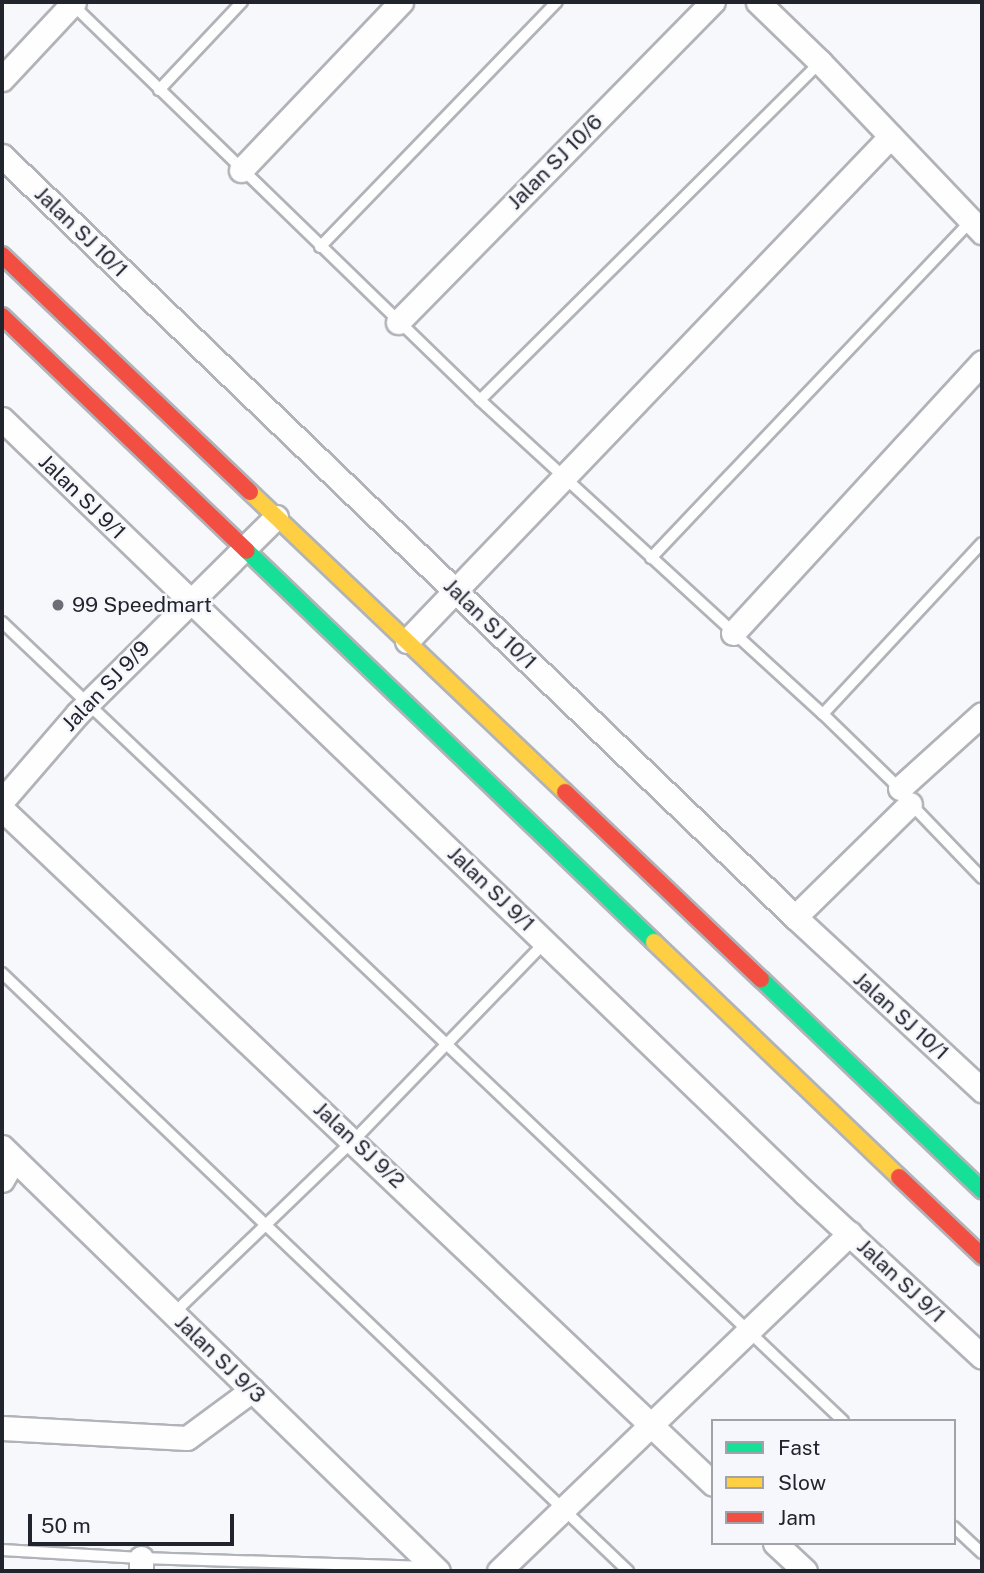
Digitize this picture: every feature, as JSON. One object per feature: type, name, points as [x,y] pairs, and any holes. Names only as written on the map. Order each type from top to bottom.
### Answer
[{"type":"street","points":[[240,170],[401,2]]},
{"type":"street","name":"Jalan SJ 10/6","points":[[398,322],[713,2]]},
{"type":"street","points":[[758,2],[820,62],[977,227]]},
{"type":"street","points":[[2,79],[73,3]]},
{"type":"street","points":[[407,641],[561,477],[891,136]]},
{"type":"street","name":"Jalan SJ 10/1","points":[[2,156],[795,918],[982,1090]]},
{"type":"street","points":[[2,256],[982,1190]]},
{"type":"street","points":[[2,316],[982,1256]]},
{"type":"street","points":[[733,633],[982,362]]},
{"type":"street","name":"Jalan SJ 9/1","points":[[2,419],[982,1357]]},
{"type":"street","name":"Jalan SJ 9/9","points":[[2,801],[87,704],[242,547],[276,517]]},
{"type":"street","points":[[795,918],[905,796],[981,718]]},
{"type":"street","name":"Jalan SJ 9/2","points":[[2,809],[354,1140],[711,1482]]},
{"type":"street","points":[[2,1180],[8,1153]]},
{"type":"street","name":"Jalan SJ 9/3","points":[[8,1153],[435,1569]]},
{"type":"street","points":[[499,1571],[850,1233]]},
{"type":"street","points":[[2,1428],[187,1437],[251,1390]]},
{"type":"street","points":[[777,1545],[805,1571]]},
{"type":"lane","points":[[159,90],[242,2]]},
{"type":"lane","points":[[320,247],[556,2]]},
{"type":"lane","points":[[73,3],[240,170],[561,477],[823,714],[982,878]]},
{"type":"lane","points":[[480,400],[820,62]]},
{"type":"lane","points":[[651,558],[977,227]]},
{"type":"lane","points":[[823,714],[982,543]]},
{"type":"lane","points":[[2,622],[841,1419]]},
{"type":"lane","points":[[173,1314],[354,1140],[545,941]]},
{"type":"lane","points":[[2,973],[264,1227],[628,1571]]},
{"type":"lane","points":[[956,1529],[982,1553]]},
{"type":"lane","points":[[2,1550],[141,1565],[435,1569]]},
{"type":"traffic: fast","points":[[247,551],[654,942]]},
{"type":"traffic: fast","points":[[761,979],[982,1190]]},
{"type":"traffic: slow","points":[[250,492],[565,792]]},
{"type":"traffic: slow","points":[[654,942],[899,1177]]},
{"type":"traffic: jam","points":[[2,255],[250,492]]},
{"type":"traffic: jam","points":[[2,316],[247,551]]},
{"type":"traffic: jam","points":[[565,792],[761,979]]},
{"type":"traffic: jam","points":[[899,1177],[982,1256]]},
{"type":"place","name":"99 Speedmart","points":[[58,605]]}]
